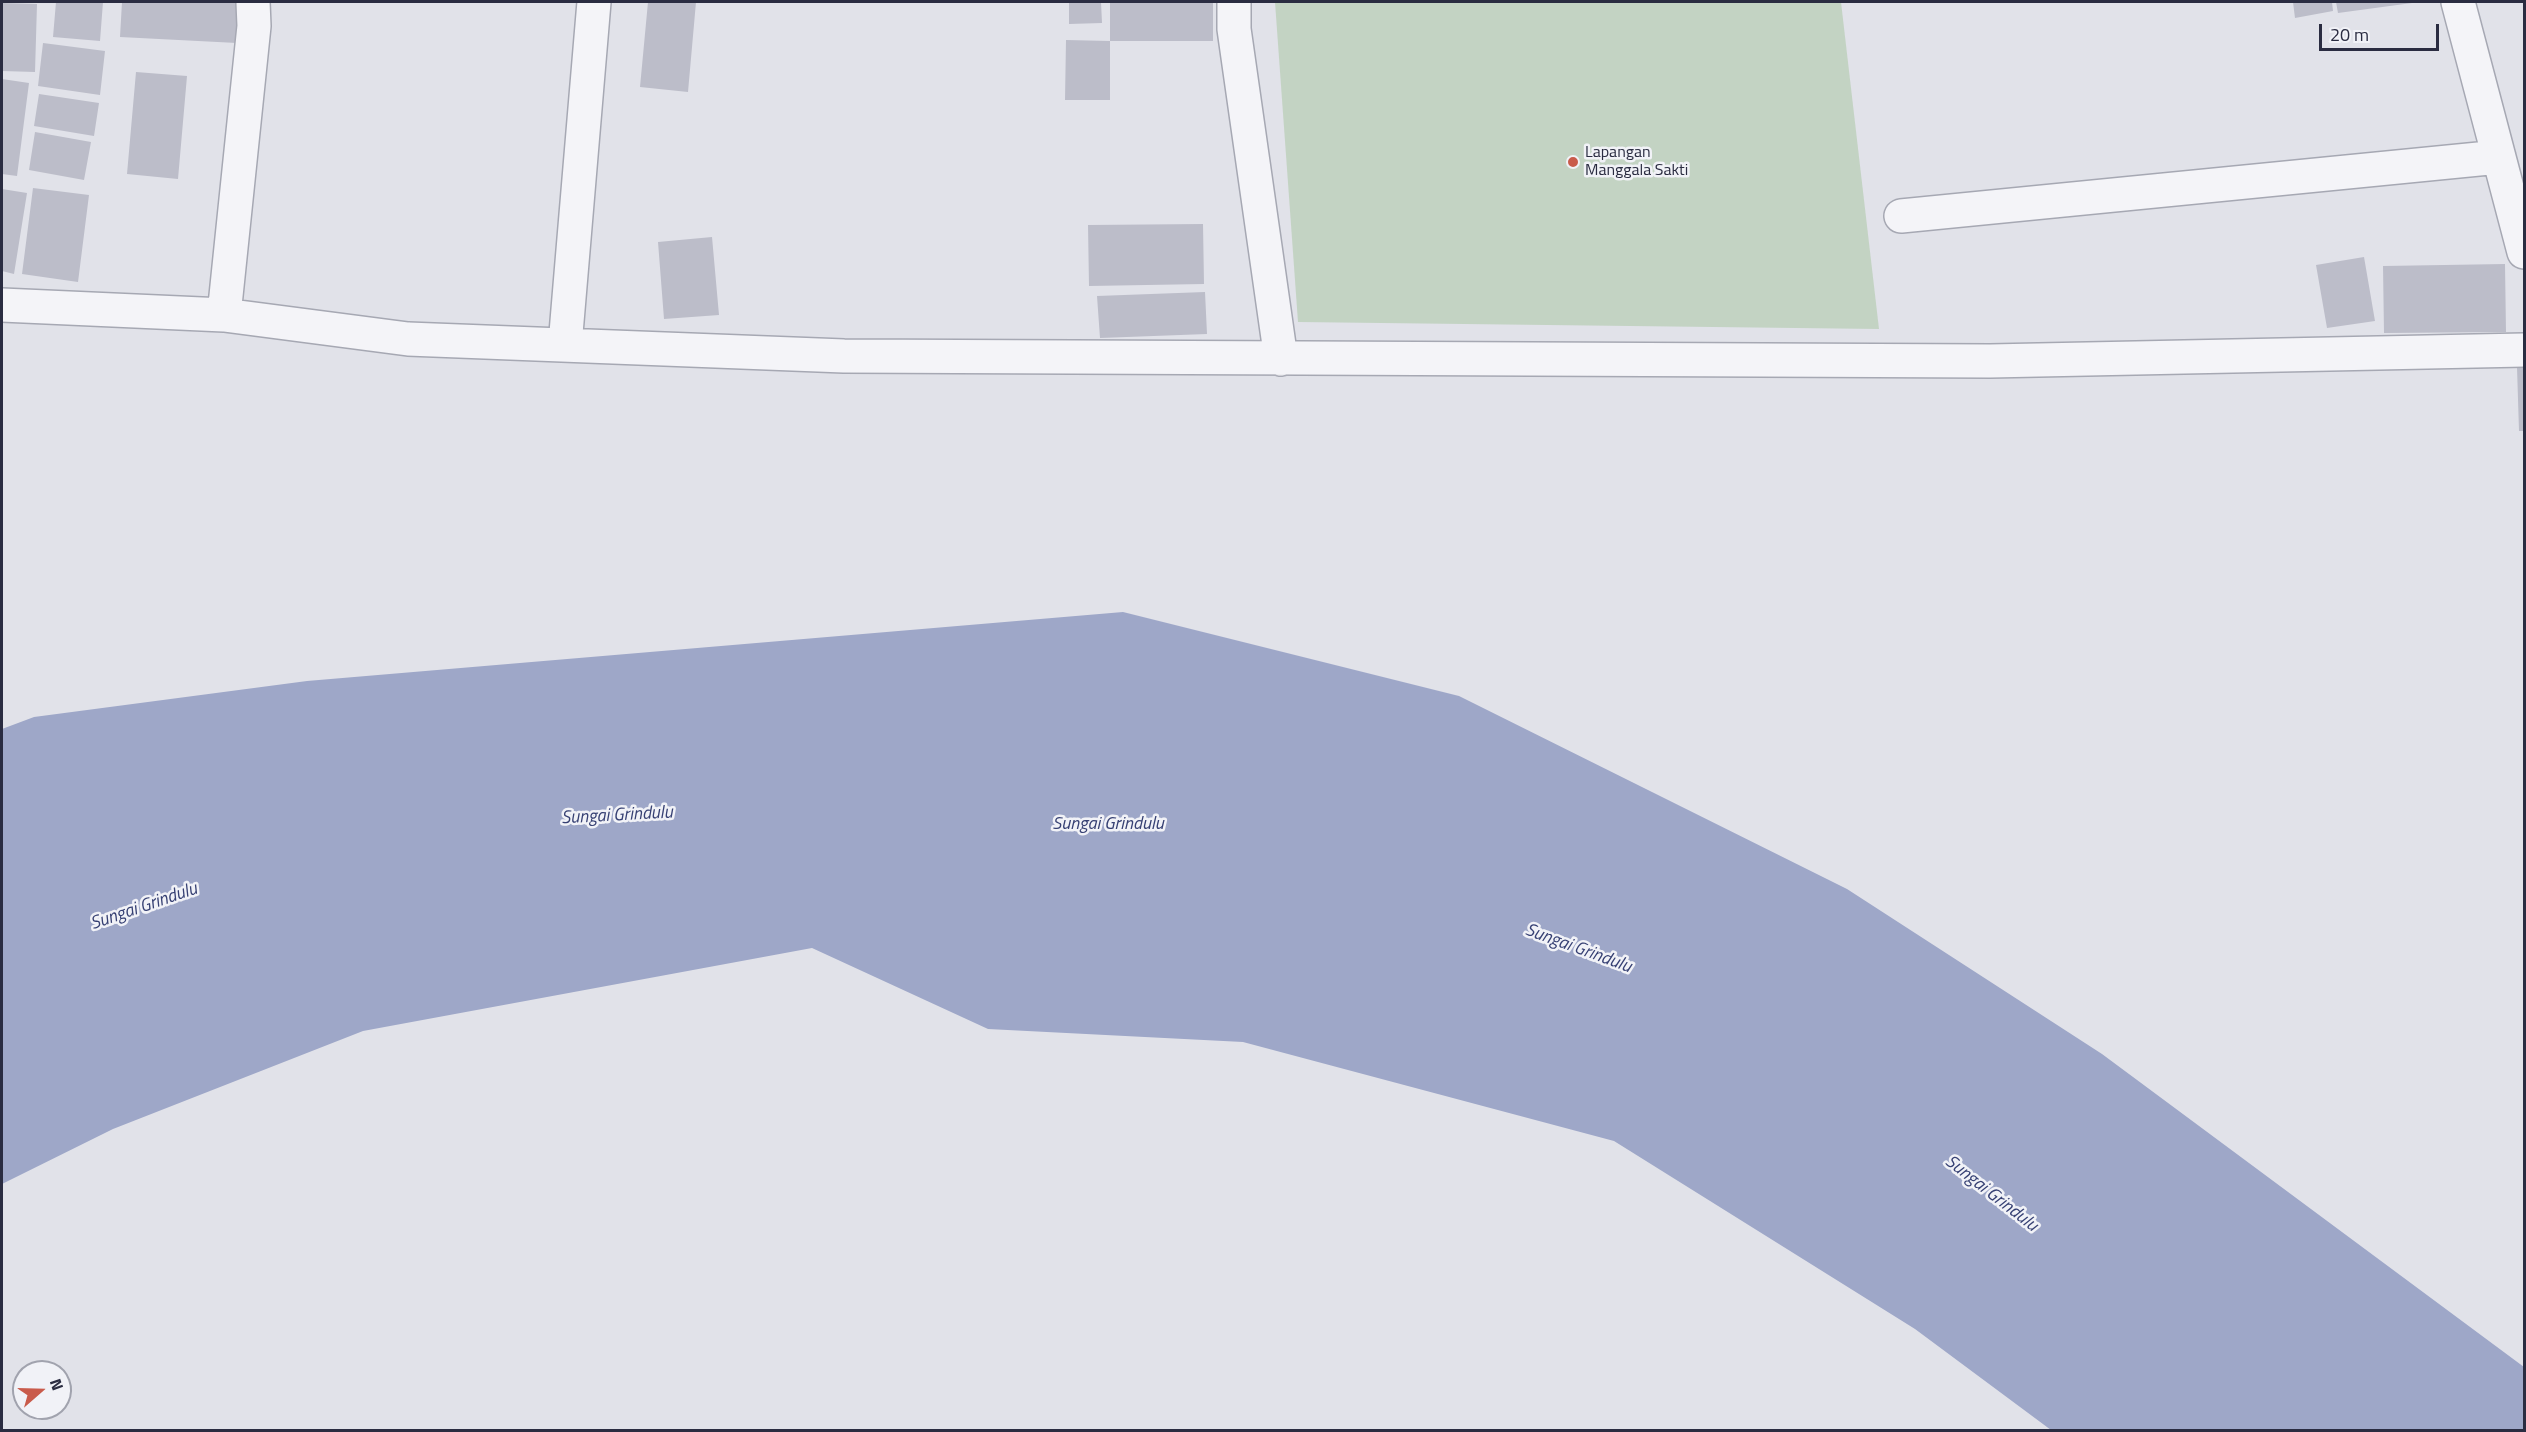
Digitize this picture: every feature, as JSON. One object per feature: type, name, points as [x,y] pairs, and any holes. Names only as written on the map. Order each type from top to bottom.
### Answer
[{"type":"street","points":[[224,315],[254,26],[253,2]]},
{"type":"street","points":[[565,345],[594,2]]},
{"type":"street","points":[[1234,2],[1234,29],[1281,359]]},
{"type":"street","points":[[2458,2],[2524,252]]},
{"type":"street","points":[[1901,216],[2499,157]]},
{"type":"street","points":[[2,305],[224,315],[408,339],[844,356],[1990,361],[2524,350]]},
{"type":"green space","name":"Lapangan Manggala Sakti","points":[[1275,2],[1841,2],[1879,329],[1298,322]]},
{"type":"water","name":"Sungai Grindulu","points":[[1123,612],[1459,696],[1847,889],[2102,1054],[2524,1367],[2524,1430],[2051,1430],[1915,1329],[1614,1141],[1243,1042],[988,1029],[812,948],[363,1031],[113,1129],[2,1184],[2,729],[34,717],[307,681]]},
{"type":"building","points":[[56,2],[103,2],[100,41],[53,37]]},
{"type":"building","points":[[122,2],[239,2],[237,43],[120,37]]},
{"type":"building","points":[[648,2],[696,2],[688,92],[640,87]]},
{"type":"building","points":[[1069,2],[1101,2],[1102,23],[1069,24]]},
{"type":"building","points":[[1110,2],[1213,2],[1213,41],[1110,41]]},
{"type":"building","points":[[2293,2],[2332,2],[2333,11],[2295,18]]},
{"type":"building","points":[[2336,2],[2412,2],[2412,3],[2338,13]]},
{"type":"building","points":[[2,3],[37,4],[35,72],[2,71]]},
{"type":"building","points":[[1066,40],[1110,41],[1110,100],[1065,100]]},
{"type":"building","points":[[43,43],[105,51],[100,95],[38,86]]},
{"type":"building","points":[[136,72],[187,76],[178,179],[127,174]]},
{"type":"building","points":[[2,79],[29,83],[17,176],[2,174]]},
{"type":"building","points":[[39,94],[99,103],[94,136],[34,126]]},
{"type":"building","points":[[35,132],[91,142],[84,180],[29,170]]},
{"type":"building","points":[[33,188],[89,195],[78,282],[22,274]]},
{"type":"building","points":[[2,189],[27,193],[14,274],[2,271]]},
{"type":"building","points":[[1203,224],[1204,284],[1089,286],[1088,225]]},
{"type":"building","points":[[712,237],[719,315],[664,319],[658,242]]},
{"type":"building","points":[[2364,257],[2375,321],[2327,328],[2316,265]]},
{"type":"building","points":[[2505,264],[2506,332],[2384,333],[2383,266]]},
{"type":"building","points":[[1205,292],[1207,334],[1100,338],[1097,296]]},
{"type":"building","points":[[2524,366],[2524,431],[2519,431],[2517,367]]},
{"type":"place","name":"Lapangan Manggala Sakti","points":[[1573,162]]}]
